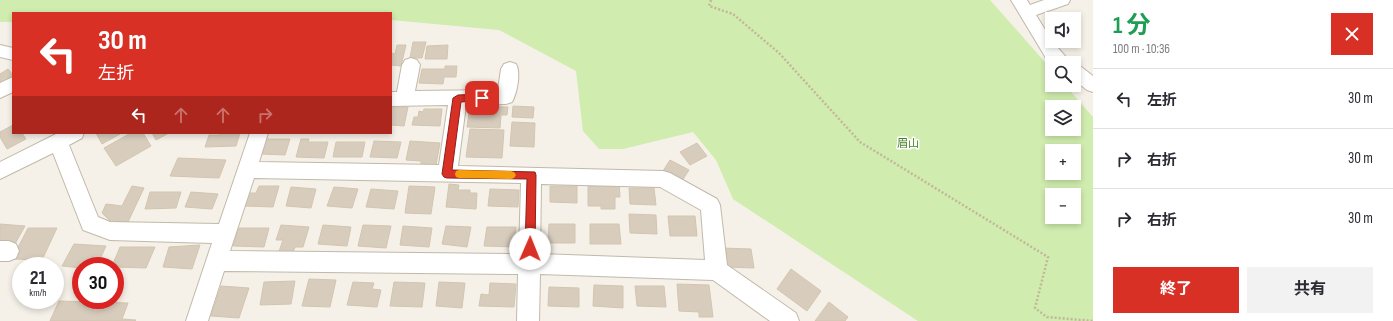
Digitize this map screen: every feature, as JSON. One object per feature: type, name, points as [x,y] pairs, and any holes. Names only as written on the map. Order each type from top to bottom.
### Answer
[{"type":"street","points":[[1054,56],[1022,6],[1062,0]]},
{"type":"street","points":[[0,51],[12,54]]},
{"type":"street","points":[[411,65],[398,99],[506,97],[510,69]]},
{"type":"street","points":[[1081,77],[1093,85]]},
{"type":"street","points":[[0,92],[12,85]]},
{"type":"street","points":[[447,174],[458,98]]},
{"type":"street","points":[[0,171],[73,134]]},
{"type":"street","points":[[197,321],[259,134]]},
{"type":"street","points":[[58,142],[90,223],[110,231],[226,234]]},
{"type":"street","points":[[247,170],[663,179],[710,205],[717,270]]},
{"type":"street","points":[[528,321],[531,175]]},
{"type":"street","points":[[217,261],[529,264],[717,270],[788,321]]},
{"type":"path","points":[[711,0],[709,6],[733,14],[779,53],[860,142],[1048,257],[1035,308],[1047,317],[1093,321]]},
{"type":"green space","name":"眉山","points":[[0,0],[990,0],[1045,62],[1045,92],[1071,92],[1078,100],[1045,100],[1045,136],[1081,136],[1081,103],[1093,117],[1093,321],[918,321],[733,199],[716,160],[693,132],[623,149],[599,149],[583,131],[576,71],[499,30],[392,20],[392,12],[12,12],[12,22],[0,22]]},
{"type":"building","points":[[413,42],[426,42],[422,58],[410,58]]},
{"type":"building","points":[[397,45],[406,45],[401,66],[392,65],[392,53],[395,54]]},
{"type":"building","points":[[448,45],[447,59],[425,59],[427,46]]},
{"type":"building","points":[[445,66],[457,66],[456,77],[444,77],[443,84],[419,83],[422,69],[445,69]]},
{"type":"building","points":[[8,69],[12,74],[12,79],[0,86],[0,74]]},
{"type":"building","points":[[470,106],[508,107],[507,115],[501,115],[500,128],[467,127]]},
{"type":"building","points":[[513,106],[534,107],[533,118],[512,117]]},
{"type":"building","points":[[392,107],[408,107],[404,126],[392,125]]},
{"type":"building","points":[[424,109],[442,109],[440,126],[412,125],[414,117],[418,117],[419,111],[423,112]]},
{"type":"building","points":[[512,122],[535,123],[534,147],[510,146]]},
{"type":"building","points":[[12,126],[12,134],[23,134],[26,139],[7,149],[0,137],[0,132]]},
{"type":"building","points":[[470,129],[504,130],[502,158],[466,157]]},
{"type":"building","points":[[97,134],[120,134],[102,144]]},
{"type":"building","points":[[129,134],[144,134],[151,146],[116,166],[104,148]]},
{"type":"building","points":[[153,134],[167,134],[156,140]]},
{"type":"building","points":[[240,134],[236,146],[205,147],[209,135]]},
{"type":"building","points":[[266,139],[290,139],[285,155],[261,154]]},
{"type":"building","points":[[301,139],[309,139],[308,142],[328,142],[324,158],[296,157]]},
{"type":"building","points":[[374,141],[401,142],[397,158],[370,157]]},
{"type":"building","points":[[410,141],[440,143],[436,165],[421,164],[421,161],[406,160]]},
{"type":"building","points":[[336,142],[365,142],[362,157],[333,157]]},
{"type":"building","points":[[697,143],[707,156],[690,165],[680,152]]},
{"type":"building","points":[[178,158],[226,160],[219,178],[170,176]]},
{"type":"building","points":[[670,160],[689,170],[680,184],[661,174]]},
{"type":"building","points":[[596,182],[619,182],[620,197],[615,197],[615,209],[601,209],[601,206],[588,206],[588,186],[597,186]]},
{"type":"building","points":[[449,184],[459,185],[458,190],[470,190],[470,193],[477,193],[476,209],[446,207]]},
{"type":"building","points":[[132,186],[144,188],[128,222],[110,221],[102,213],[106,204],[122,206]]},
{"type":"building","points":[[259,186],[279,186],[273,207],[244,206],[249,193],[256,193]]},
{"type":"building","points":[[409,186],[435,187],[431,214],[405,213]]},
{"type":"building","points":[[550,186],[577,186],[577,203],[550,202]]},
{"type":"building","points":[[291,187],[316,189],[311,208],[286,206]]},
{"type":"building","points":[[334,187],[358,189],[352,208],[327,206]]},
{"type":"building","points":[[629,188],[654,188],[656,205],[630,204]]},
{"type":"building","points":[[371,189],[398,191],[394,209],[366,207]]},
{"type":"building","points":[[490,189],[519,190],[518,207],[488,206]]},
{"type":"building","points":[[150,192],[181,192],[176,208],[145,209]]},
{"type":"building","points":[[191,192],[218,194],[212,209],[185,207]]},
{"type":"building","points":[[629,214],[656,215],[657,234],[630,233]]},
{"type":"building","points":[[668,216],[695,216],[697,236],[670,236]]},
{"type":"building","points":[[0,224],[25,226],[15,244],[0,243]]},
{"type":"building","points":[[549,224],[575,224],[575,243],[548,243]]},
{"type":"building","points":[[590,224],[619,224],[621,244],[590,244]]},
{"type":"building","points":[[281,225],[309,227],[303,247],[295,247],[291,258],[277,257],[283,240],[276,240]]},
{"type":"building","points":[[323,225],[351,227],[347,246],[318,244]]},
{"type":"building","points":[[363,225],[391,226],[386,248],[358,246]]},
{"type":"building","points":[[403,226],[432,228],[429,247],[400,245]]},
{"type":"building","points":[[446,226],[471,227],[467,247],[442,244]]},
{"type":"building","points":[[487,227],[516,227],[514,247],[484,246]]},
{"type":"building","points":[[28,228],[57,228],[43,257],[13,257]]},
{"type":"building","points":[[239,228],[269,228],[264,247],[233,246]]},
{"type":"building","points":[[74,244],[106,246],[101,257],[72,257],[72,267],[64,266],[64,262]]},
{"type":"building","points":[[200,245],[192,269],[163,267],[169,247]]},
{"type":"building","points":[[120,247],[155,247],[146,268],[124,267],[124,257],[116,257]]},
{"type":"building","points":[[722,248],[751,249],[754,268],[725,267]]},
{"type":"building","points":[[791,269],[821,291],[807,311],[777,289]]},
{"type":"building","points":[[309,279],[336,280],[330,307],[302,306]]},
{"type":"building","points":[[295,281],[291,304],[260,305],[264,282]]},
{"type":"building","points":[[353,282],[374,283],[372,289],[381,290],[377,307],[347,305]]},
{"type":"building","points":[[394,282],[425,283],[422,307],[390,306]]},
{"type":"building","points":[[439,282],[465,283],[462,308],[436,306]]},
{"type":"building","points":[[490,283],[516,284],[514,307],[479,306],[481,294],[489,295]]},
{"type":"building","points":[[677,284],[709,285],[713,317],[699,317],[699,312],[679,311]]},
{"type":"building","points":[[594,285],[623,286],[623,308],[593,306]]},
{"type":"building","points":[[221,286],[249,288],[239,318],[211,316]]},
{"type":"building","points":[[635,286],[664,286],[666,307],[637,306]]},
{"type":"building","points":[[549,287],[579,288],[579,307],[548,306]]},
{"type":"building","points":[[64,301],[72,301],[72,309],[124,309],[124,303],[128,303],[122,319],[136,320],[135,321],[50,321],[55,309],[64,309]]},
{"type":"building","points":[[829,302],[848,317],[845,321],[815,321]]},
{"type":"slow traffic","points":[[459,174],[511,175]]},
{"type":"route","points":[[482,98],[458,98],[447,174],[531,175],[530,249]]}]
